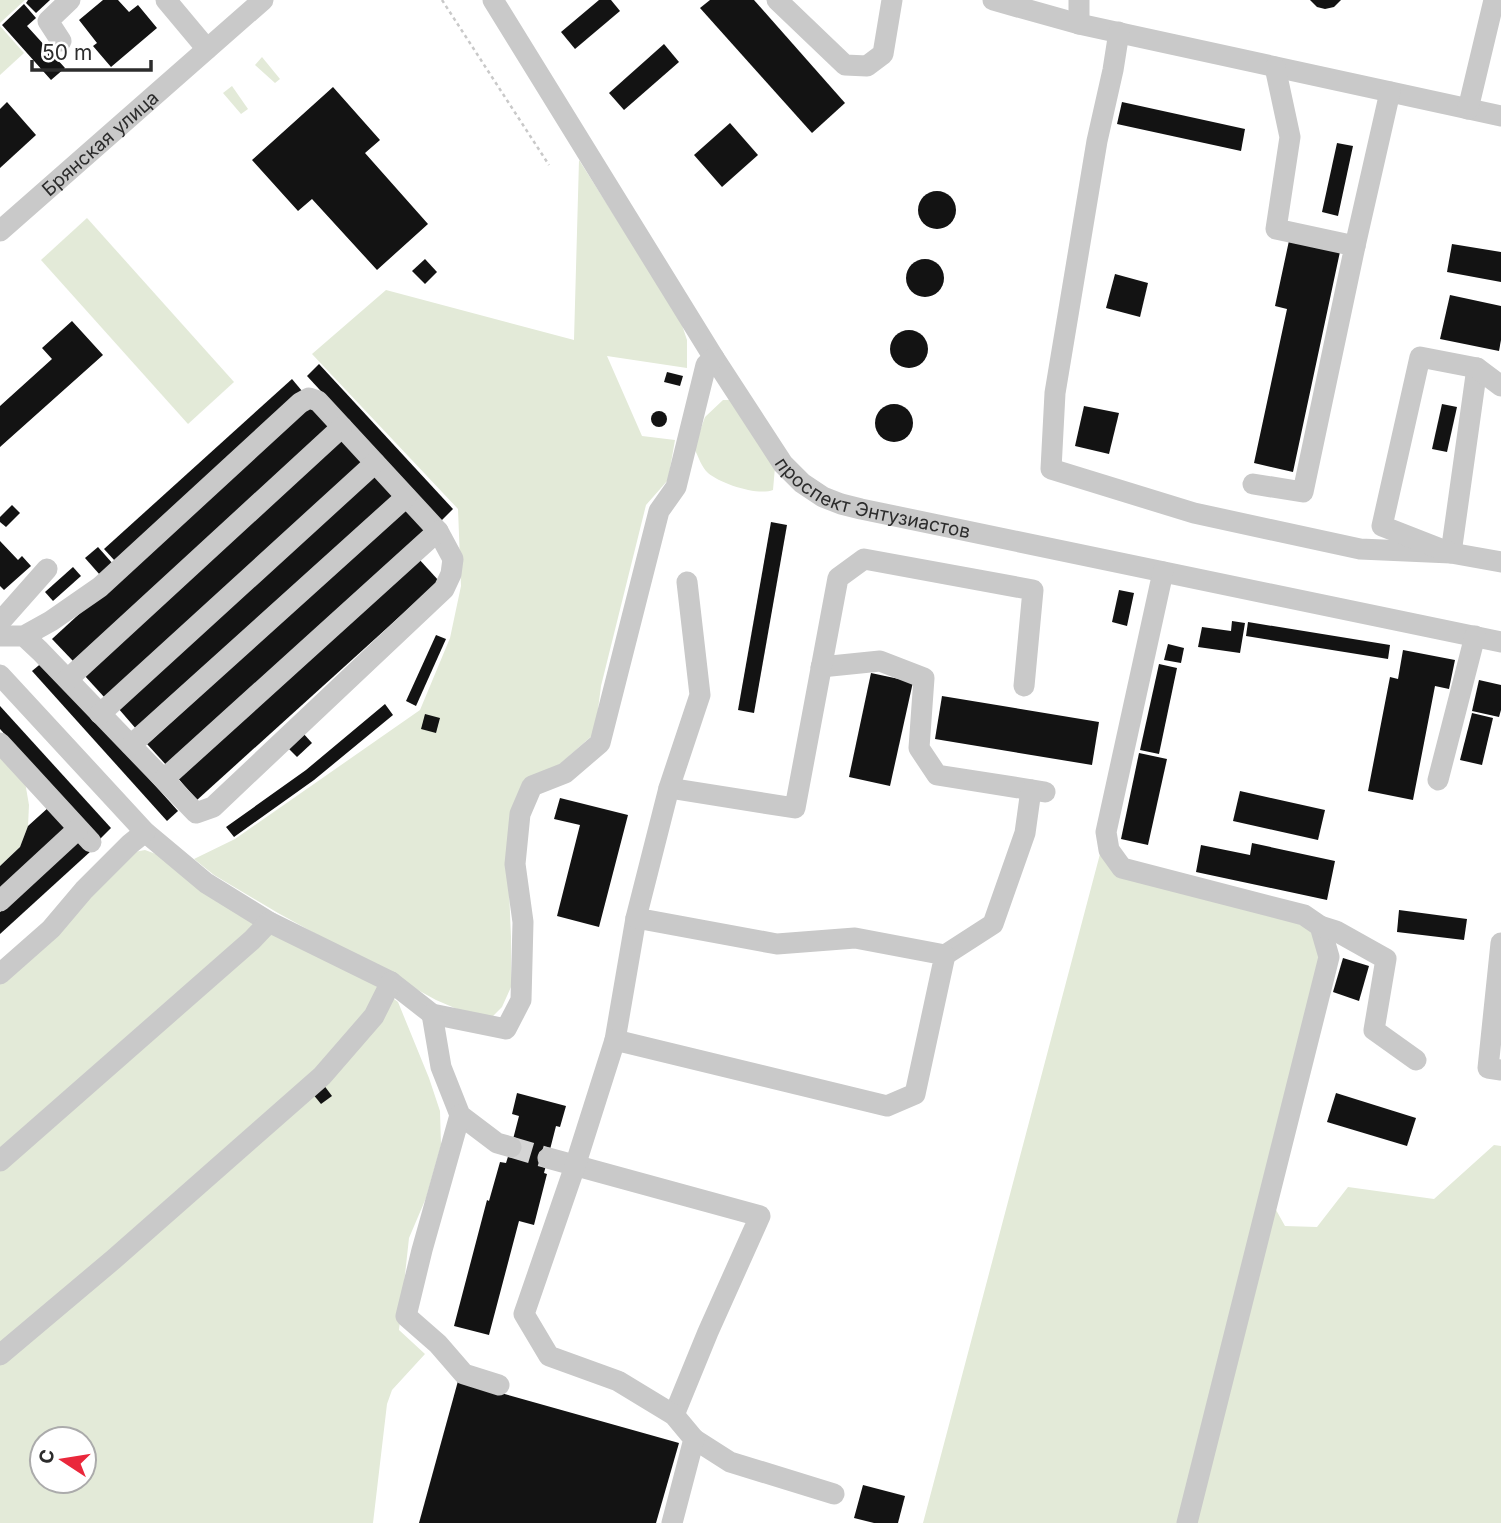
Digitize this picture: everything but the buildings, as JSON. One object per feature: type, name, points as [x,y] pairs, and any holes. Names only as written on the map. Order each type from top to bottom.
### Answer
[{"type":"street","points":[[61,41],[48,21],[70,0]]},
{"type":"street","points":[[166,0],[207,49]]},
{"type":"street","name":"Брянская улица","points":[[0,231],[263,0]]},
{"type":"street","name":"проспект Энтузиастов","points":[[493,0],[714,358],[783,464],[802,483],[823,497],[861,509],[1501,642]]},
{"type":"street","points":[[777,0],[845,65],[867,66],[883,54],[892,0]]},
{"type":"street","points":[[993,0],[1079,23],[1501,116]]},
{"type":"street","points":[[1079,0],[1079,23]]},
{"type":"street","points":[[1468,109],[1494,0]]},
{"type":"street","points":[[1119,32],[1097,141],[1055,393],[1051,469],[1194,513],[1360,549],[1451,553],[1501,562]]},
{"type":"street","points":[[1275,67],[1290,136],[1276,229],[1355,246]]},
{"type":"street","points":[[1252,484],[1303,492],[1390,92]]},
{"type":"street","points":[[1451,553],[1382,526],[1420,356],[1477,368],[1501,386]]},
{"type":"street","points":[[0,675],[145,832],[206,883],[269,922],[391,982],[432,1014],[506,1029],[521,1000],[523,922],[515,864],[520,814],[532,786],[565,773],[600,743],[659,511],[676,487],[706,365],[714,358]]},
{"type":"street","points":[[1451,553],[1477,368]]},
{"type":"street","points":[[0,636],[24,636],[100,587],[300,403],[309,398],[318,401],[438,531],[453,559],[451,574],[444,589],[213,807],[197,813],[24,636]]},
{"type":"street","points":[[68,680],[342,427]]},
{"type":"street","points":[[100,713],[375,463]]},
{"type":"street","points":[[131,745],[406,496]]},
{"type":"street","points":[[164,779],[438,531]]},
{"type":"street","points":[[669,788],[794,808],[838,578],[864,559],[1033,590],[1024,686]]},
{"type":"street","points":[[0,622],[47,569]]},
{"type":"street","points":[[1163,572],[1106,832],[1109,850],[1122,868],[1304,915],[1320,926],[1336,931],[1386,959],[1374,1030],[1416,1060]]},
{"type":"street","points":[[687,582],[701,695],[669,788],[636,918],[615,1040],[524,1314],[549,1356],[618,1381],[674,1415],[695,1439],[730,1462],[834,1494]]},
{"type":"street","points":[[1438,780],[1475,636]]},
{"type":"street","points":[[615,1040],[887,1106],[915,1094],[945,956],[993,924],[1038,791],[937,775],[919,748],[924,678],[880,661],[821,667]]},
{"type":"street","points":[[0,743],[84,836],[0,901]]},
{"type":"street","points":[[0,974],[51,929],[84,890],[145,832]]},
{"type":"street","points":[[636,918],[777,944],[855,938],[945,956]]},
{"type":"street","points":[[0,1161],[252,940],[269,922]]},
{"type":"street","points":[[1186,1523],[1329,957],[1320,926]]},
{"type":"street","points":[[1501,943],[1488,1068],[1501,1070]]},
{"type":"street","points":[[0,1354],[114,1259],[322,1076],[374,1016],[391,982]]},
{"type":"street","points":[[432,1014],[441,1067],[460,1115],[496,1143],[511,1147]]},
{"type":"street","points":[[460,1115],[406,1316],[438,1344],[464,1374],[499,1385]]},
{"type":"street","points":[[548,1158],[760,1216],[674,1415]]},
{"type":"street","points":[[672,1523],[695,1439]]},
{"type":"path","points":[[442,0],[548,164]]},
{"type":"green space","points":[[0,0],[25,0],[0,23]]},
{"type":"green space","points":[[0,26],[24,53],[0,75]]},
{"type":"green space","points":[[262,57],[280,79],[275,83],[255,65]]},
{"type":"green space","points":[[232,86],[248,109],[241,114],[223,93]]},
{"type":"green space","points":[[579,160],[680,319],[687,340],[687,368],[607,356],[642,436],[675,440],[668,480],[646,505],[601,686],[595,733],[559,765],[525,781],[508,864],[511,987],[502,1007],[492,1017],[471,1015],[436,1000],[278,913],[214,875],[194,859],[235,839],[420,710],[450,638],[461,586],[458,509],[312,354],[386,290],[574,340]]},
{"type":"green space","points":[[87,218],[234,382],[188,424],[41,260]]},
{"type":"green space","points":[[723,400],[731,400],[775,467],[773,490],[749,490],[730,485],[714,477],[702,465],[694,448],[705,417]]},
{"type":"green space","points":[[0,750],[25,782],[29,805],[28,826],[20,847],[0,866]]},
{"type":"green space","points":[[145,850],[164,857],[371,982],[398,1002],[440,1111],[441,1145],[426,1198],[409,1238],[399,1330],[425,1354],[392,1390],[387,1404],[373,1523],[0,1523],[0,981],[129,853]]},
{"type":"green space","points":[[1100,854],[1299,921],[1318,936],[1323,963],[1267,1194],[1285,1226],[1317,1227],[1348,1187],[1434,1199],[1494,1145],[1501,1146],[1501,1523],[923,1523]]},
{"type":"tunnel","points":[[511,1147],[548,1158]]}]
